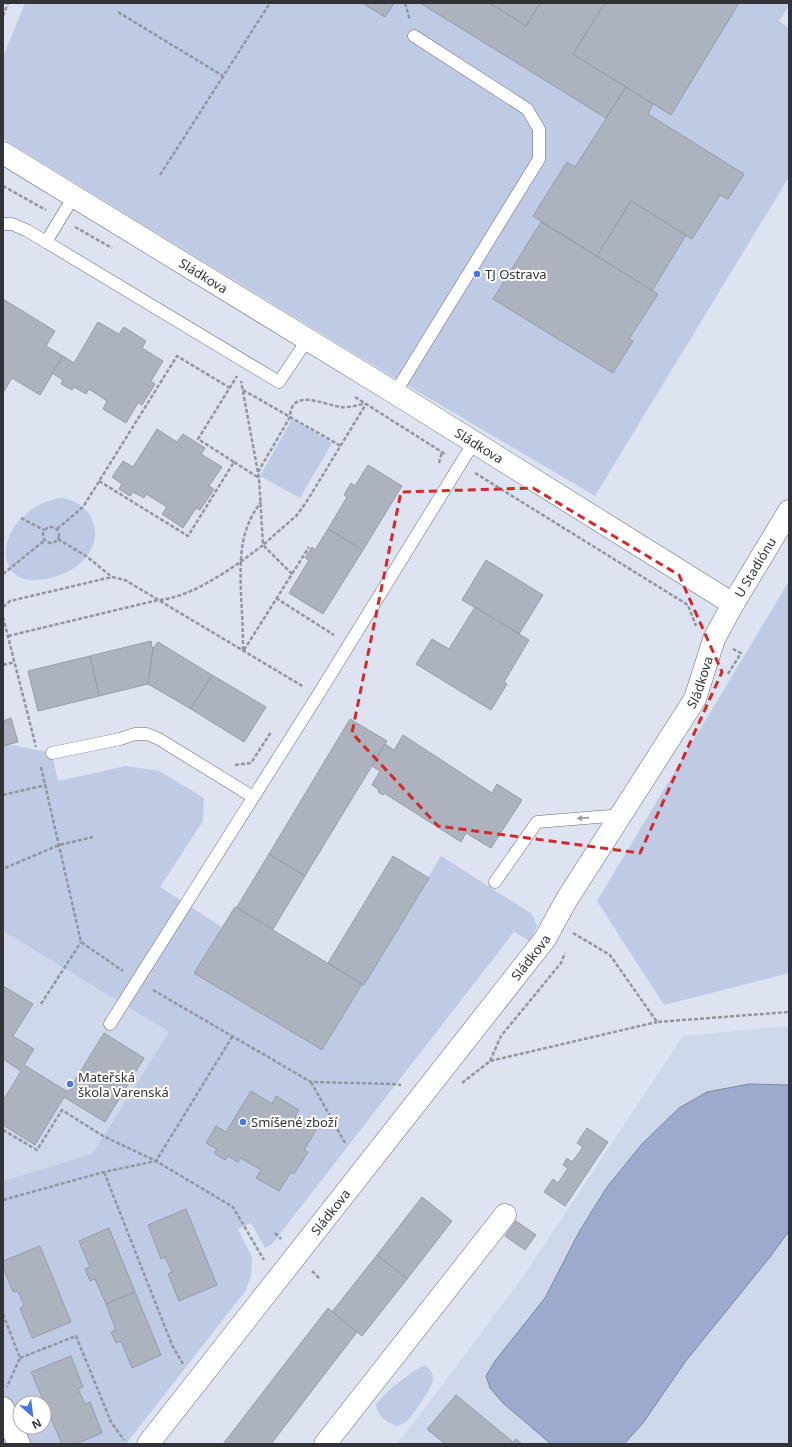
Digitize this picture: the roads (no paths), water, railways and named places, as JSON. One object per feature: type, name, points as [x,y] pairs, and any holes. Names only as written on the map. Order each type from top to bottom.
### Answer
[{"type":"street","name":"Sládkova","points":[[3,153],[395,393],[733,604],[714,639],[695,698],[622,815],[567,899],[545,939],[148,1444]]},
{"type":"street","name":"U Stadiónu","points":[[733,604],[789,511]]},
{"type":"street","points":[[325,1444],[505,1215]]},
{"type":"street","points":[[4,1399],[19,1444]]},
{"type":"lane","points":[[395,393],[539,159],[539,129],[527,110],[414,36]]},
{"type":"lane","points":[[46,242],[74,196]]},
{"type":"lane","points":[[3,224],[18,226],[46,242],[279,382],[307,340]]},
{"type":"lane","points":[[110,1024],[318,695],[474,442]]},
{"type":"lane","points":[[52,753],[135,734],[147,734],[253,797]]},
{"type":"lane","points":[[495,882],[537,822],[622,815]]},
{"type":"place","name":"TJ Ostrava","points":[[477,274]]},
{"type":"place","name":"Mateřská škola Varenská","points":[[70,1084]]},
{"type":"place","name":"Smíšené zboží","points":[[243,1122]]}]
